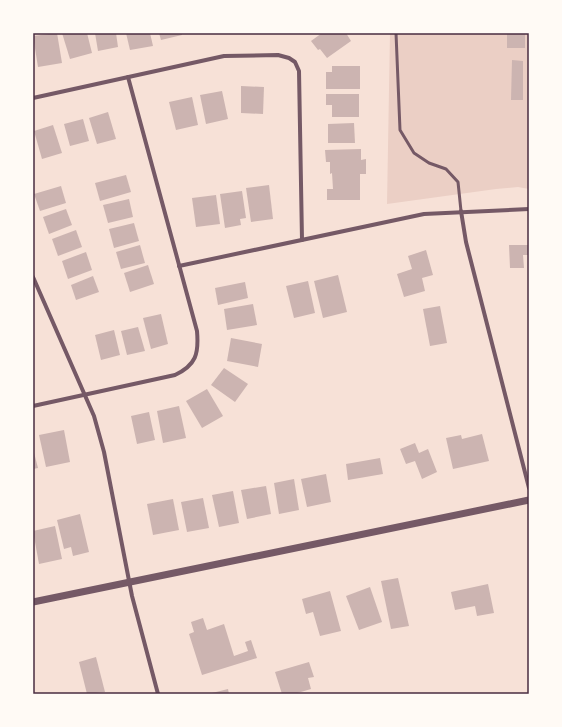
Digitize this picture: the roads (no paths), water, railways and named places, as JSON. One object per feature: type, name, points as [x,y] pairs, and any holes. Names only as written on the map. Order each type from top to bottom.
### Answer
[{"type":"street","points":[[33,98],[224,56],[278,55],[289,58],[295,62],[299,71],[300,82],[302,240]]},
{"type":"street","points":[[33,406],[175,375],[184,371],[198,353],[197,332],[128,77]]},
{"type":"street","points":[[179,266],[424,214],[529,209]]},
{"type":"street","points":[[461,212],[466,242],[529,488]]},
{"type":"street","points":[[33,277],[94,416],[104,452],[129,582],[158,694]]},
{"type":"street","points":[[33,602],[529,500]]},
{"type":"lane","points":[[396,33],[400,130],[414,153],[429,163],[446,169],[458,182],[461,212]]}]
